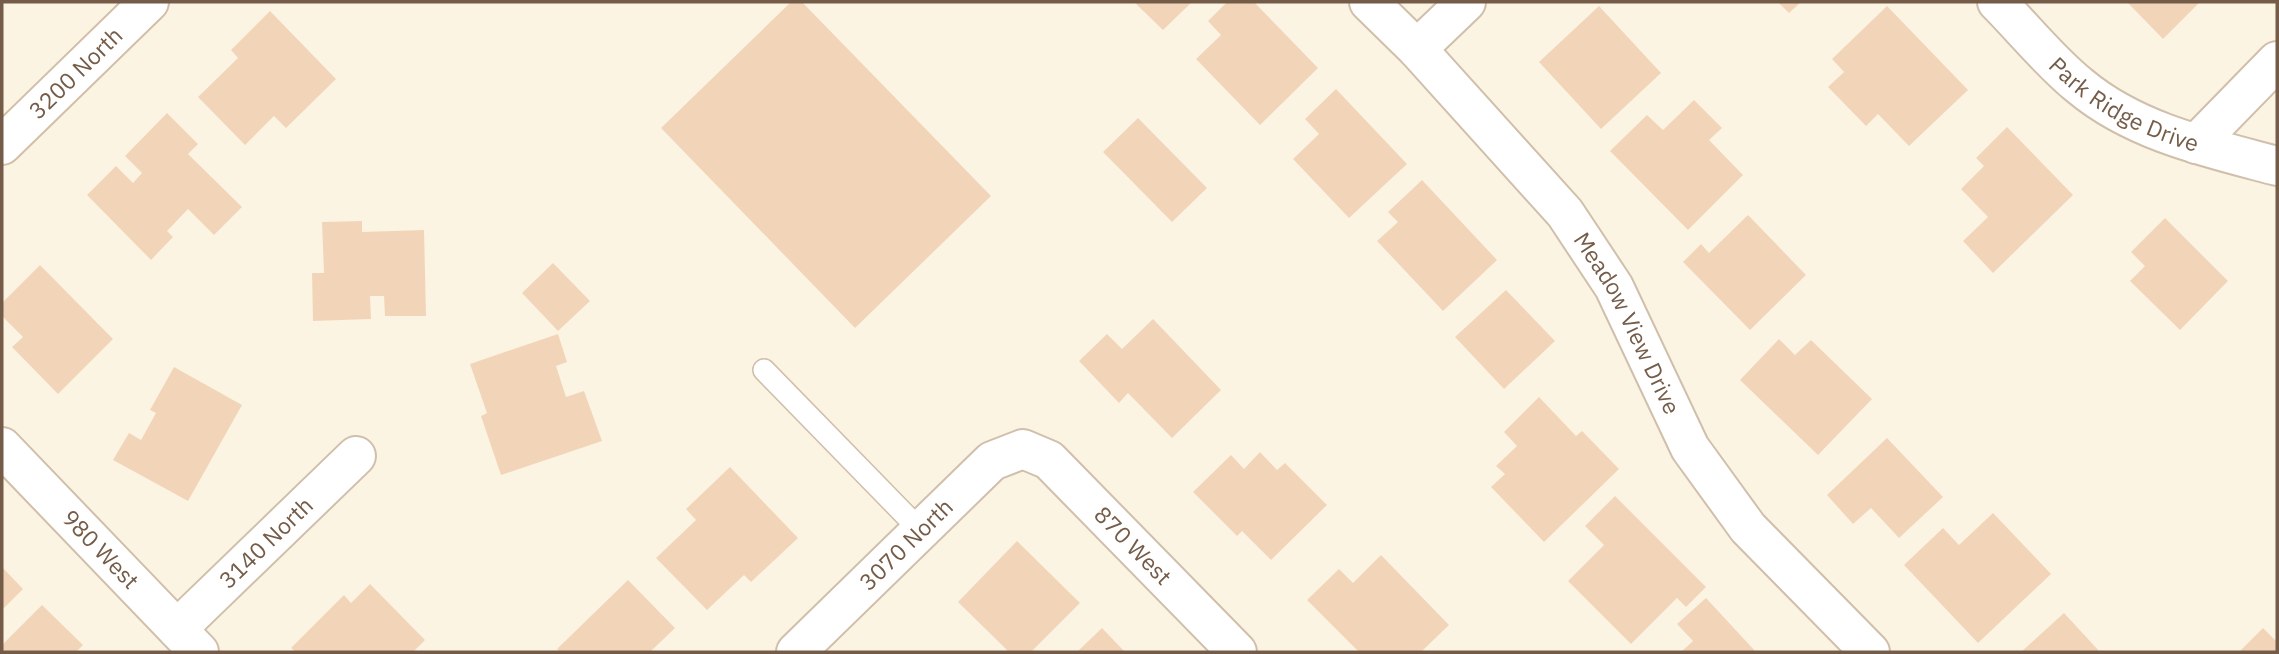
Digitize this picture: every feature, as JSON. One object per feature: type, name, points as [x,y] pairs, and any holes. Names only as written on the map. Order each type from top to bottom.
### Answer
[{"type":"street","name":"3200 North","points":[[2,145],[149,2]]},
{"type":"street","name":"Meadow View Drive","points":[[1369,2],[1417,49],[1565,213],[1614,288],[1690,448],[1748,528],[1870,652]]},
{"type":"street","points":[[1417,49],[1466,2]]},
{"type":"street","name":"Park Ridge Drive","points":[[1997,2],[2080,86],[2132,120],[2196,144],[2277,166]]},
{"type":"street","points":[[2196,144],[2277,61]]},
{"type":"street","name":"980 West","points":[[2,447],[188,641]]},
{"type":"street","name":"3070 North","points":[[796,652],[992,461],[1023,449]]},
{"type":"street","name":"870 West","points":[[1023,449],[1049,460],[1237,652]]},
{"type":"street","name":"3140 North","points":[[188,641],[356,456]]},
{"type":"lane","points":[[764,370],[921,531]]},
{"type":"building","points":[[791,2],[802,2],[991,196],[855,328],[661,128]]},
{"type":"building","points":[[1134,2],[1192,2],[1163,30]]},
{"type":"building","points":[[1227,2],[1254,2],[1318,68],[1260,125],[1196,59],[1221,35],[1208,21]]},
{"type":"building","points":[[1778,2],[1801,2],[1789,13]]},
{"type":"building","points":[[2127,2],[2200,2],[2163,39]]},
{"type":"building","points":[[1599,6],[1661,73],[1601,129],[1539,62]]},
{"type":"building","points":[[1887,6],[1968,90],[1909,146],[1878,114],[1866,126],[1828,87],[1844,72],[1832,59]]},
{"type":"building","points":[[270,11],[336,79],[286,128],[274,116],[245,145],[198,97],[238,58],[231,50]]},
{"type":"building","points":[[1336,89],[1407,164],[1349,218],[1293,159],[1319,134],[1305,119]]},
{"type":"building","points":[[1694,100],[1722,128],[1709,140],[1743,175],[1688,230],[1610,151],[1647,115],[1663,130]]},
{"type":"building","points":[[167,113],[198,144],[188,154],[242,207],[214,235],[188,209],[167,231],[173,237],[151,260],[87,195],[116,166],[133,183],[142,173],[125,156]]},
{"type":"building","points":[[1138,118],[1207,188],[1172,222],[1103,152]]},
{"type":"building","points":[[2007,127],[2073,195],[1993,273],[1963,241],[1988,217],[1961,189],[1984,166],[1976,158]]},
{"type":"building","points":[[1422,180],[1497,260],[1443,311],[1377,241],[1398,222],[1388,212]]},
{"type":"building","points":[[1748,215],[1806,275],[1750,330],[1683,262],[1701,244],[1709,253]]},
{"type":"building","points":[[2165,218],[2228,281],[2180,330],[2130,281],[2145,266],[2131,252]]},
{"type":"building","points":[[362,221],[362,232],[424,230],[426,316],[385,316],[384,296],[370,296],[371,319],[313,321],[312,273],[324,273],[322,222]]},
{"type":"building","points":[[553,263],[590,301],[558,331],[522,293]]},
{"type":"building","points":[[40,265],[113,339],[58,394],[12,347],[23,337],[2,316],[2,303]]},
{"type":"building","points":[[1506,290],[1555,341],[1504,389],[1455,337]]},
{"type":"building","points":[[1153,319],[1221,390],[1172,438],[1128,393],[1119,403],[1079,361],[1107,334],[1122,349]]},
{"type":"building","points":[[558,334],[567,362],[556,366],[566,397],[584,391],[602,441],[501,475],[481,416],[487,413],[470,364]]},
{"type":"building","points":[[1779,339],[1795,355],[1811,340],[1872,399],[1818,455],[1740,380]]},
{"type":"building","points":[[174,367],[242,405],[188,501],[113,460],[129,433],[141,440],[156,413],[150,410]]},
{"type":"building","points":[[1539,397],[1576,436],[1582,431],[1619,469],[1544,542],[1491,487],[1505,474],[1496,466],[1517,446],[1504,432]]},
{"type":"building","points":[[1887,438],[1943,497],[1899,538],[1871,508],[1853,524],[1827,495]]},
{"type":"building","points":[[1260,452],[1277,470],[1285,463],[1327,505],[1271,560],[1242,531],[1237,536],[1193,492],[1231,455],[1244,469]]},
{"type":"building","points":[[730,467],[798,538],[751,582],[744,575],[707,610],[656,558],[696,520],[686,509]]},
{"type":"building","points":[[1615,496],[1706,587],[1686,607],[1677,598],[1631,644],[1568,581],[1604,545],[1585,526]]},
{"type":"building","points":[[1993,513],[2051,574],[1978,643],[1904,565],[1943,528],[1959,545]]},
{"type":"building","points":[[1017,541],[1080,603],[1031,652],[1009,652],[958,602]]},
{"type":"building","points":[[1381,555],[1449,625],[1421,652],[1359,652],[1307,600],[1339,569],[1353,583]]},
{"type":"building","points":[[2,567],[23,589],[2,610]]},
{"type":"building","points":[[628,580],[675,628],[650,652],[560,652],[557,649]]},
{"type":"building","points":[[370,584],[425,640],[413,652],[296,652],[291,648],[344,595],[351,603]]},
{"type":"building","points":[[1706,598],[1756,652],[1681,652],[1693,641],[1677,624]]},
{"type":"building","points":[[42,605],[83,645],[76,652],[2,652],[2,645]]},
{"type":"building","points":[[2064,613],[2100,652],[2021,652]]},
{"type":"building","points":[[1102,628],[1125,652],[1077,652]]},
{"type":"building","points":[[2263,628],[2277,642],[2277,652],[2239,652]]}]
